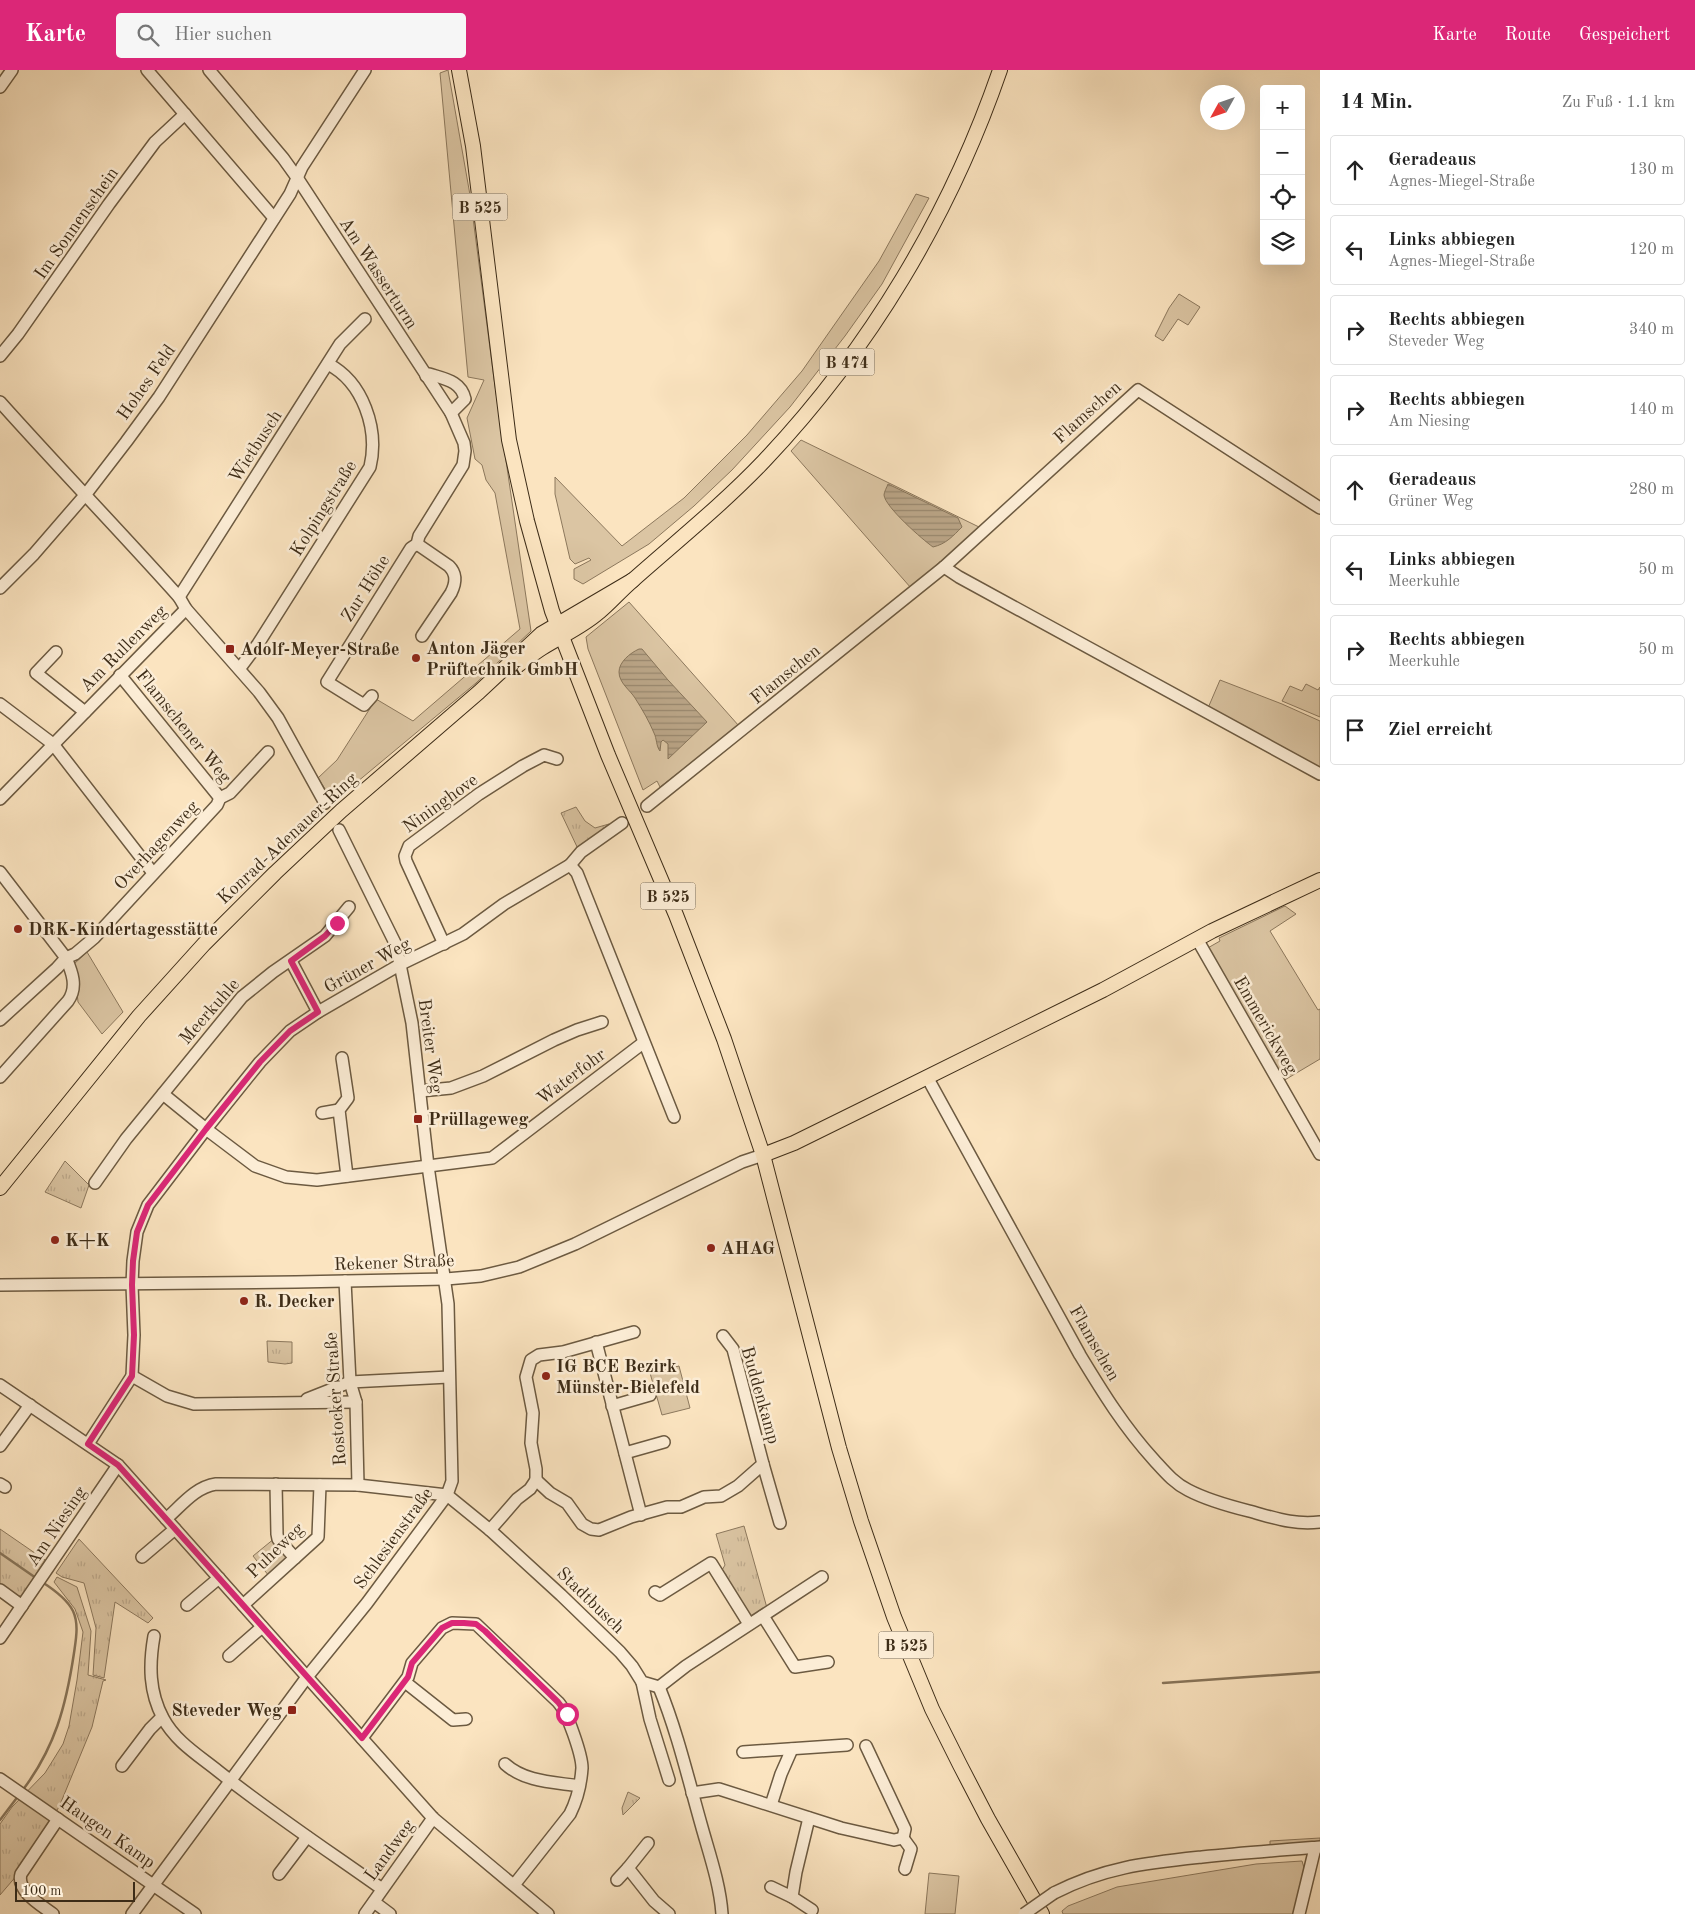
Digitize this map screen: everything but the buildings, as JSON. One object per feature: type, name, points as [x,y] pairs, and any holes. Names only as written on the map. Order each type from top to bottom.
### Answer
[{"type":"main road","name":"B 525","points":[[459,70],[473,146],[508,440],[527,521],[559,631],[608,755],[676,914],[724,1039],[763,1155],[839,1448],[861,1521],[894,1617],[932,1709],[988,1819],[1042,1914]]},
{"type":"main road","name":"B 474","points":[[559,631],[633,580],[693,529],[759,466],[819,398],[862,342],[897,288],[932,228],[966,156],[1000,70]]},
{"type":"main road","name":"Konrad-Adenauer-Ring","points":[[0,1188],[127,1030],[204,944],[275,873],[341,811],[479,692],[541,634],[559,631]]},
{"type":"main road","points":[[763,1155],[794,1143],[1103,990],[1197,939],[1320,880]]},
{"type":"street","points":[[0,87],[12,70]]},
{"type":"street","points":[[147,70],[274,218]]},
{"type":"street","name":"Am Wasserturm","points":[[209,70],[283,158],[298,179],[428,381]]},
{"type":"street","points":[[298,179],[302,167],[365,70]]},
{"type":"street","name":"Im Sonnenschein","points":[[0,356],[18,334],[155,142],[185,114]]},
{"type":"street","name":"Hohes Feld","points":[[0,588],[34,554],[86,494],[159,397],[298,179]]},
{"type":"street","name":"Wietbusch","points":[[179,597],[340,344],[365,319]]},
{"type":"street","name":"Kolpingstraße","points":[[240,668],[258,644],[370,467],[373,454],[373,438],[361,398],[349,378],[328,364]]},
{"type":"street","points":[[428,381],[429,374],[450,380],[459,385],[464,391],[465,399],[451,413]]},
{"type":"street","name":"Zur Höhe","points":[[372,696],[364,705],[327,682],[411,548],[417,544],[419,536],[463,465],[464,443],[451,413],[428,381]]},
{"type":"street","name":"Flamschen","points":[[646,806],[944,567],[1138,390],[1320,508]]},
{"type":"street","points":[[0,402],[179,597],[186,609],[240,668],[278,718],[325,802]]},
{"type":"street","points":[[417,544],[453,570],[455,580],[451,593],[422,636]]},
{"type":"street","points":[[944,567],[967,582],[1320,774]]},
{"type":"street","name":"Am Rullenweg","points":[[0,799],[186,609]]},
{"type":"street","name":"Am Rullenweg","points":[[56,652],[36,673],[85,712]]},
{"type":"street","name":"Flamschener Weg","points":[[120,675],[220,798]]},
{"type":"street","points":[[0,704],[53,744],[153,873]]},
{"type":"street","name":"Overhagenweg","points":[[0,1020],[66,958],[75,954],[94,938],[217,804],[220,798],[230,793],[268,752]]},
{"type":"street","name":"Nininghove","points":[[444,944],[406,860],[405,856],[409,846],[480,794],[524,766],[544,755],[557,759]]},
{"type":"street","name":"Grüner Weg","points":[[132,1285],[137,1232],[148,1205],[260,1062],[290,1031],[318,1012],[401,964],[463,934],[504,904],[570,865],[581,852],[622,824]]},
{"type":"street","name":"Breiter Weg","points":[[339,830],[393,938],[401,964],[412,1023],[428,1166],[446,1279]]},
{"type":"street","points":[[570,865],[577,873],[674,1117]]},
{"type":"street","points":[[0,872],[66,958],[72,971],[73,994],[0,1077]]},
{"type":"street","name":"Meerkuhle","points":[[95,1183],[110,1160],[242,997],[273,972],[325,936],[349,907]]},
{"type":"street","name":"Emmerickweg","points":[[1197,939],[1320,1154]]},
{"type":"street","points":[[291,961],[318,1012]]},
{"type":"street","points":[[420,1091],[451,1088],[483,1076],[577,1030],[602,1022]]},
{"type":"street","name":"Waterfohr","points":[[206,1129],[255,1166],[279,1176],[305,1180],[492,1158],[643,1043]]},
{"type":"street","points":[[322,1113],[339,1110],[348,1098],[342,1058]]},
{"type":"street","name":"Flamschen","points":[[927,1077],[1080,1355],[1103,1394],[1139,1444],[1172,1480],[1188,1490],[1233,1507],[1291,1523],[1320,1522]]},
{"type":"street","points":[[163,1094],[206,1129]]},
{"type":"street","points":[[339,1110],[347,1176]]},
{"type":"street","name":"Rekener Straße","points":[[0,1285],[63,1283],[132,1285],[446,1279],[481,1276],[520,1266],[575,1244],[742,1162],[763,1155]]},
{"type":"street","name":"Schlesienstraße","points":[[132,1914],[307,1677],[367,1603],[447,1494],[452,1481],[446,1279]]},
{"type":"street","name":"Rostocker Straße","points":[[345,1281],[350,1382],[356,1402],[358,1485]]},
{"type":"street","points":[[88,1444],[132,1376],[134,1335],[132,1285]]},
{"type":"street","points":[[490,1530],[517,1499],[530,1489],[536,1480],[531,1443],[533,1412],[526,1377],[531,1360],[539,1355],[563,1352],[634,1332]]},
{"type":"street","name":"Buddenkamp","points":[[723,1336],[733,1350],[780,1523]]},
{"type":"street","points":[[596,1342],[641,1516]]},
{"type":"street","points":[[132,1376],[167,1396],[194,1404],[356,1402]]},
{"type":"street","points":[[301,1402],[350,1382],[449,1377]]},
{"type":"street","points":[[0,1385],[118,1465],[433,1818],[548,1914]]},
{"type":"street","points":[[612,1406],[650,1396]]},
{"type":"street","points":[[0,1446],[30,1405]]},
{"type":"street","points":[[625,1453],[664,1442]]},
{"type":"street","name":"Buddenkamp","points":[[536,1480],[550,1493],[567,1503],[582,1524],[591,1529],[600,1530],[631,1517],[641,1516],[667,1507],[681,1507],[704,1497],[721,1496],[738,1486],[763,1464]]},
{"type":"street","name":"Am Niesing","points":[[0,1638],[118,1465]]},
{"type":"street","points":[[166,1519],[204,1487],[216,1484],[358,1485],[447,1494]]},
{"type":"street","points":[[276,1484],[276,1534],[278,1539],[295,1558]]},
{"type":"street","name":"Puheweg","points":[[243,1605],[318,1537],[320,1485]]},
{"type":"street","name":"Stadtbusch","points":[[447,1494],[490,1530],[620,1652],[642,1682]]},
{"type":"street","points":[[142,1557],[175,1529]]},
{"type":"street","points":[[655,1592],[660,1595],[711,1563],[749,1624]]},
{"type":"street","points":[[659,1687],[686,1666],[822,1577]]},
{"type":"street","points":[[187,1605],[219,1578]]},
{"type":"street","points":[[0,1590],[22,1606]]},
{"type":"street","points":[[763,1616],[795,1666],[828,1662]]},
{"type":"street","points":[[362,1738],[405,1682],[412,1663],[442,1628],[452,1623],[476,1624],[564,1707],[582,1766],[575,1805],[514,1885]]},
{"type":"street","points":[[229,1656],[262,1627]]},
{"type":"street","points":[[154,1636],[151,1679],[156,1703],[162,1717],[172,1731],[184,1744],[231,1782],[382,1889]]},
{"type":"street","points":[[405,1682],[453,1720],[466,1719]]},
{"type":"street","points":[[659,1687],[642,1682],[650,1719],[669,1780]]},
{"type":"street","points":[[659,1687],[670,1715],[692,1792],[716,1881],[722,1914]]},
{"type":"street","points":[[122,1766],[150,1729],[162,1717]]},
{"type":"street","points":[[743,1752],[847,1745]]},
{"type":"street","points":[[866,1746],[905,1829],[903,1838],[911,1849],[905,1869]]},
{"type":"street","points":[[771,1805],[781,1774],[792,1749]]},
{"type":"street","points":[[505,1764],[514,1773],[525,1777],[579,1786]]},
{"type":"street","name":"Haugen Kamp","points":[[0,1779],[195,1914]]},
{"type":"street","points":[[692,1792],[718,1789],[841,1828],[894,1840],[903,1838]]},
{"type":"street","name":"Landweg","points":[[365,1914],[433,1818]]},
{"type":"street","points":[[792,1897],[809,1818]]},
{"type":"street","points":[[53,1914],[25,1891],[19,1879],[58,1819]]},
{"type":"street","points":[[279,1874],[307,1836]]},
{"type":"street","points":[[617,1880],[648,1843]]},
{"type":"street","points":[[1024,1914],[1054,1893],[1087,1878],[1121,1868],[1141,1864],[1317,1848],[1299,1914]]},
{"type":"street","points":[[628,1868],[654,1902],[670,1914]]},
{"type":"street","points":[[771,1887],[792,1897],[812,1910]]},
{"type":"street","name":"Landweg","points":[[374,1902],[390,1914]]},
{"type":"green space","points":[[448,70],[470,195],[494,379],[531,631],[476,683],[334,803],[318,778],[337,760],[376,699],[413,721],[520,629],[495,493],[486,480],[482,465],[475,459],[467,418],[484,380],[468,377],[440,73]]},
{"type":"green space","points":[[916,194],[929,198],[882,284],[845,336],[790,407],[732,470],[694,506],[649,544],[583,584],[574,579],[574,569],[591,560],[589,558],[575,564],[570,559],[555,494],[555,477],[622,546],[684,498],[747,435],[802,371],[879,261]]},
{"type":"green space","points":[[1179,294],[1200,307],[1188,325],[1178,319],[1163,341],[1155,336],[1169,308]]},
{"type":"green space","points":[[801,440],[979,527],[911,588],[791,451]]},
{"type":"green space","points":[[629,602],[739,726],[660,787],[657,781],[643,790],[588,649],[586,637]]},
{"type":"green space","points":[[1220,680],[1320,721],[1320,769],[1208,708]]},
{"type":"green space","points":[[1306,684],[1318,690],[1320,687],[1320,717],[1282,701],[1290,686],[1302,691]]},
{"type":"green space","points":[[576,807],[585,821],[595,828],[609,824],[579,851],[561,813]]},
{"type":"green space","points":[[1285,906],[1296,914],[1270,931],[1318,1010],[1320,1009],[1320,1059],[1283,1081],[1206,949],[1220,941],[1219,938]]},
{"type":"green space","points":[[87,952],[123,1012],[102,1034],[78,1002],[74,964]]},
{"type":"green space","points":[[65,1161],[89,1185],[81,1208],[45,1192]]},
{"type":"green space","points":[[267,1341],[292,1342],[292,1363],[268,1362]]},
{"type":"green space","points":[[679,1366],[690,1408],[662,1415],[650,1373]]},
{"type":"green space","points":[[744,1526],[767,1608],[750,1617],[721,1572],[725,1565],[716,1534]]},
{"type":"green space","points":[[0,1529],[45,1560],[22,1596],[13,1596],[0,1587]]},
{"type":"green space","points":[[275,1538],[291,1556],[269,1576],[253,1556]]},
{"type":"green space","points":[[79,1539],[153,1618],[148,1623],[115,1602],[104,1678],[93,1675],[96,1628],[84,1583],[62,1577],[56,1573]]},
{"type":"green space","points":[[57,1577],[77,1587],[91,1631],[88,1675],[106,1680],[103,1681],[92,1727],[59,1807],[23,1861],[18,1874],[0,1895],[0,1824],[12,1807],[45,1773],[63,1744],[69,1726],[83,1632],[75,1609],[54,1582]]},
{"type":"green space","points":[[628,1792],[640,1798],[623,1815],[622,1808]]},
{"type":"green space","points":[[1320,1838],[1320,1844],[1270,1847],[1270,1841]]},
{"type":"green space","points":[[1302,1861],[1305,1871],[1295,1914],[1063,1914],[1062,1911],[1068,1906],[1117,1887],[1256,1864]]},
{"type":"green space","points":[[929,1873],[959,1876],[955,1914],[925,1914]]},
{"type":"shaded area","points":[[888,484],[958,518],[962,527],[946,542],[933,547],[897,515],[886,500],[884,495]]},
{"type":"shaded area","points":[[639,649],[642,649],[707,722],[668,759],[668,744],[663,740],[660,751],[655,735],[645,715],[619,676],[619,668],[623,661]]},
{"type":"waterway","points":[[0,1553],[36,1578]]},
{"type":"waterway","points":[[22,1791],[43,1759],[63,1709],[76,1637],[76,1621],[73,1611],[67,1602],[42,1582]]},
{"type":"waterway","points":[[1163,1683],[1320,1672]]},
{"type":"waterway","points":[[0,1820],[19,1795]]},
{"type":"place","name":"Adolf-Meyer-Straße","points":[[230,649]]},
{"type":"place","name":"Anton Jäger Prüftechnik GmbH","points":[[416,658]]},
{"type":"place","name":"DRK-Kindertagesstätte","points":[[18,929]]},
{"type":"place","name":"Prüllageweg","points":[[418,1119]]},
{"type":"place","name":"K+K","points":[[55,1240]]},
{"type":"place","name":"AHAG","points":[[711,1248]]},
{"type":"place","name":"R. Decker","points":[[244,1301]]},
{"type":"place","name":"IG BCE Bezirk Münster-Bielefeld","points":[[546,1376]]},
{"type":"place","name":"Steveder Weg","points":[[292,1710]]},
{"type":"route","points":[[337,923],[325,936],[291,961],[318,1012],[290,1031],[260,1062],[148,1205],[137,1232],[133,1261],[134,1335],[132,1376],[88,1444],[118,1465],[362,1738],[408,1677],[412,1663],[442,1628],[452,1623],[476,1624],[485,1631],[564,1707],[567,1714]]}]
